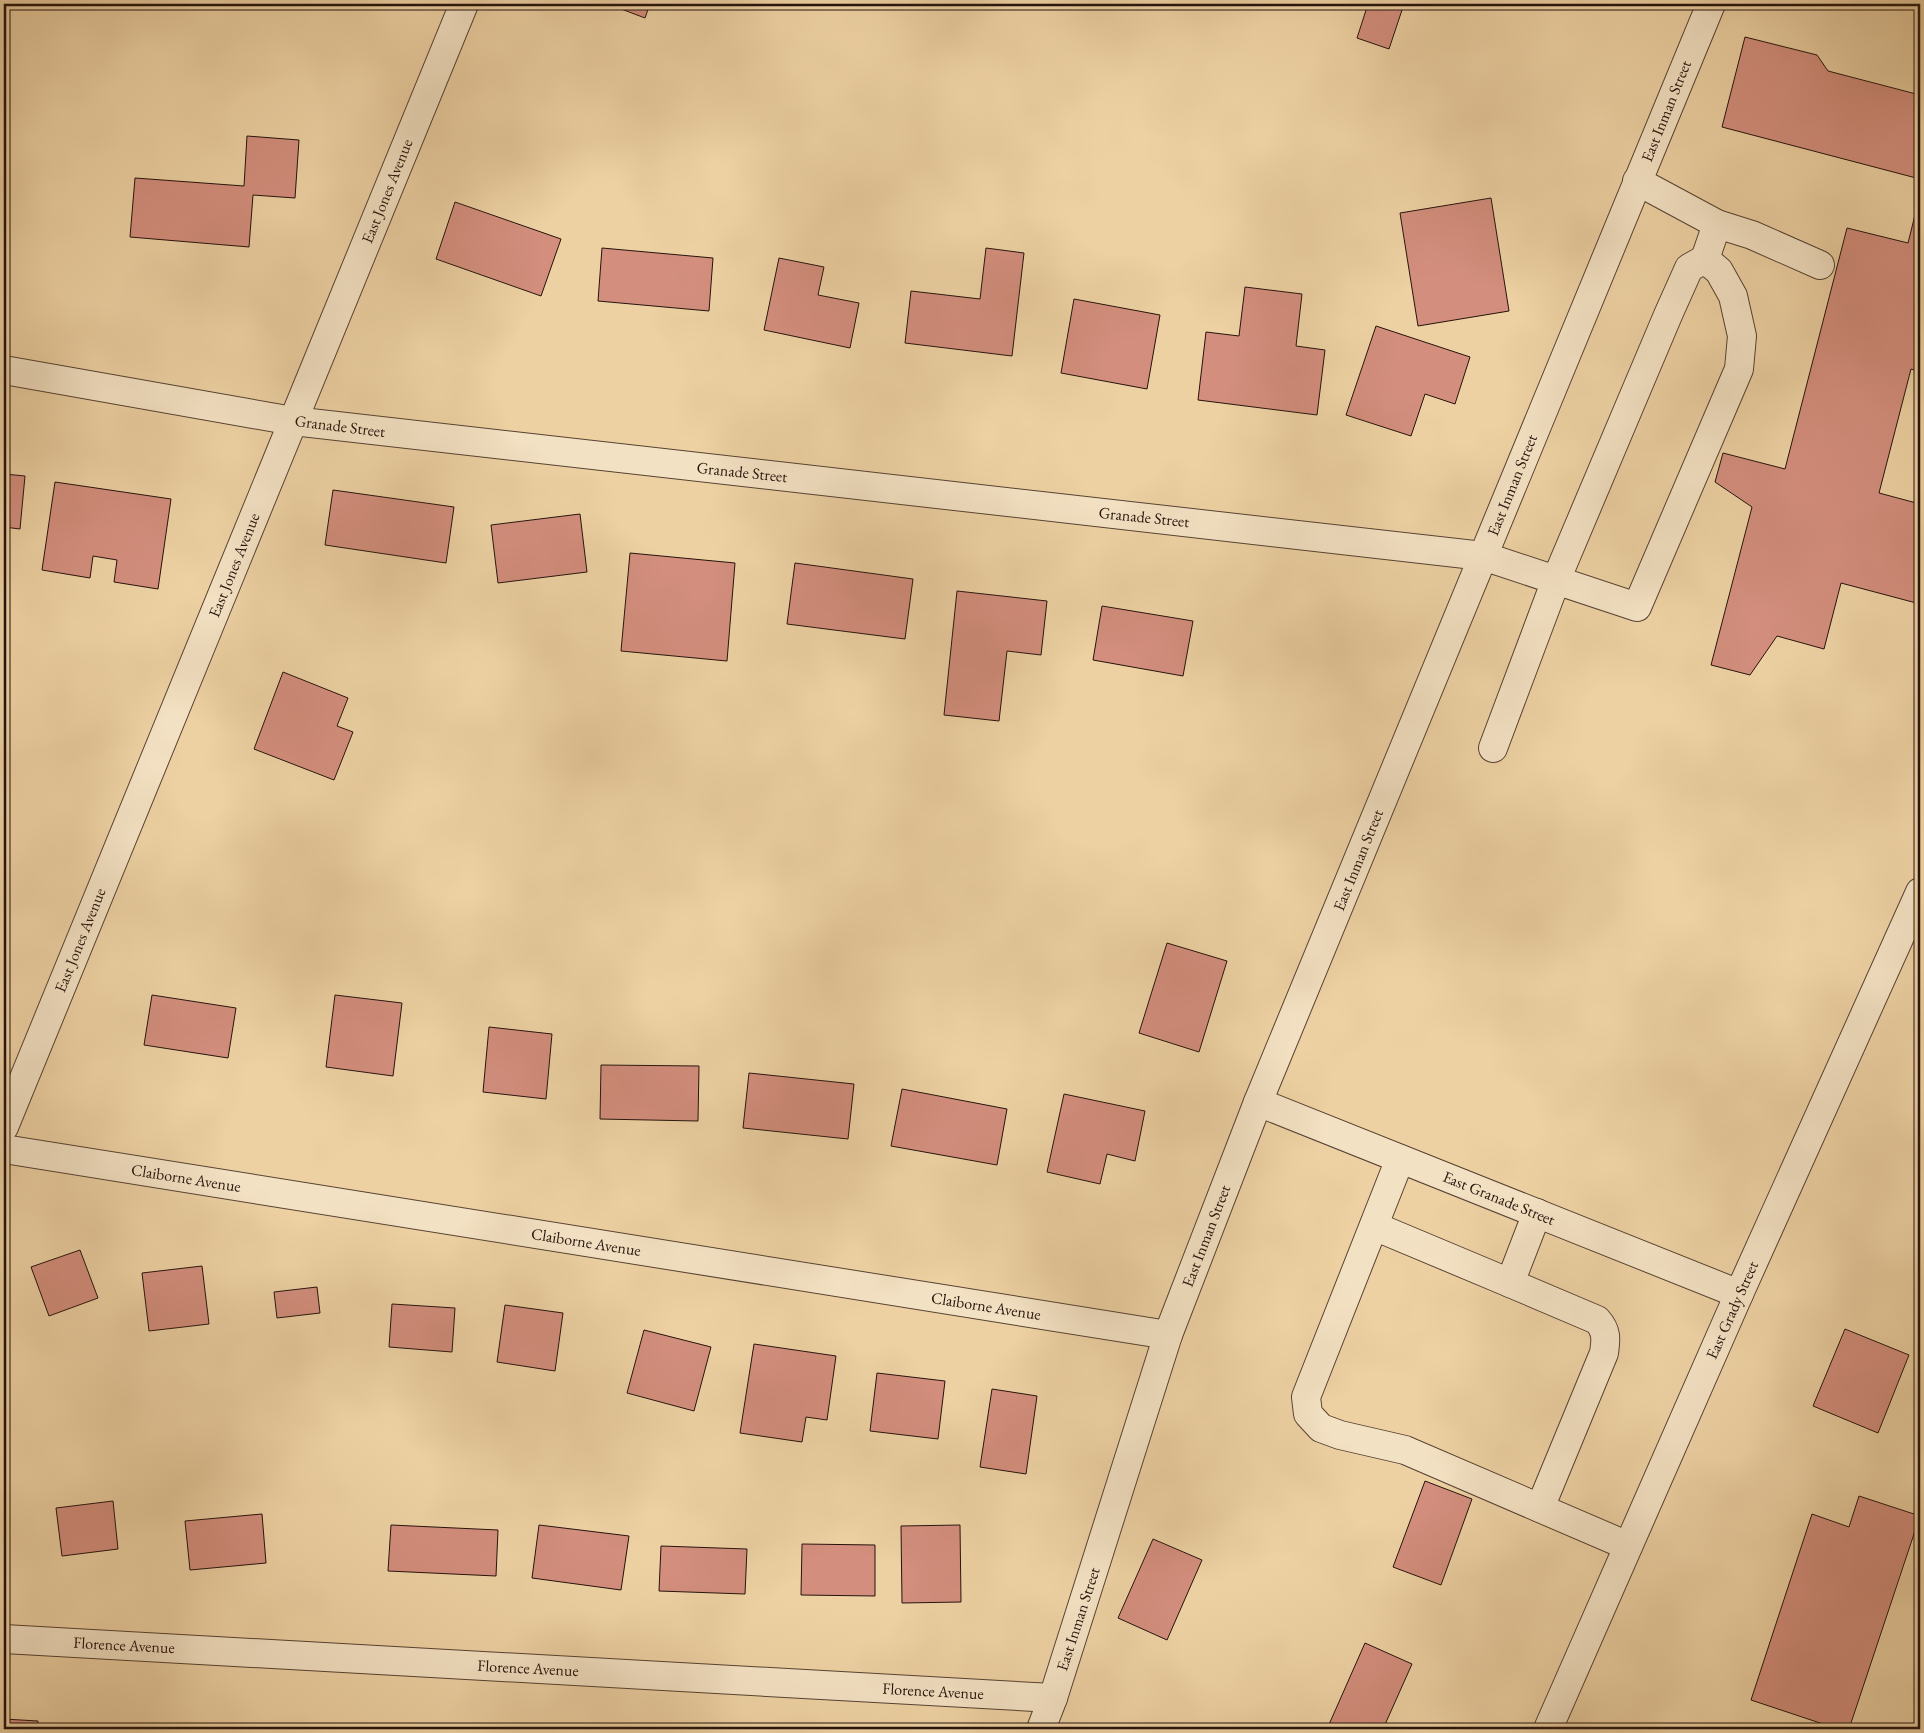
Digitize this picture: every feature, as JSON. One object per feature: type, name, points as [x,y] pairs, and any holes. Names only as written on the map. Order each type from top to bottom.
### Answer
[{"type":"street","name":"East Jones Avenue","points":[[4,1128],[464,4]]},
{"type":"street","name":"East Inman Street","points":[[1041,1729],[1053,1698],[1168,1335],[1258,1102],[1710,4]]},
{"type":"street","points":[[1637,181],[1716,224],[1752,235],[1820,265]]},
{"type":"street","points":[[1492,748],[1556,580],[1689,268],[1705,259],[1716,224]]},
{"type":"street","name":"Granade Street","points":[[4,370],[293,421],[1483,556],[1637,607],[1738,369],[1742,336],[1733,296],[1719,271],[1705,259]]},
{"type":"street","name":"East Grady Street","points":[[1548,1729],[1739,1294],[1920,892]]},
{"type":"street","name":"East Granade Street","points":[[1258,1102],[1739,1294]]},
{"type":"street","name":"Claiborne Avenue","points":[[4,1148],[1168,1335]]},
{"type":"street","points":[[1400,1159],[1306,1397],[1308,1414],[1321,1428],[1340,1436],[1405,1450],[1628,1546]]},
{"type":"street","points":[[1510,1284],[1537,1213]]},
{"type":"street","points":[[1374,1226],[1596,1320],[1603,1327],[1606,1338],[1604,1352],[1540,1508]]},
{"type":"street","name":"Florence Avenue","points":[[4,1639],[1053,1698]]},
{"type":"building","points":[[608,4],[650,4],[645,18]]},
{"type":"building","points":[[1368,4],[1404,4],[1389,49],[1357,38]]},
{"type":"building","points":[[1745,37],[1817,55],[1828,71],[1920,95],[1920,179],[1722,127]]},
{"type":"building","points":[[247,136],[299,140],[295,198],[253,195],[249,247],[130,237],[135,178],[244,186]]},
{"type":"building","points":[[1920,195],[1920,372],[1911,369],[1879,493],[1920,504],[1920,604],[1841,583],[1824,649],[1777,636],[1750,675],[1711,665],[1752,507],[1715,482],[1723,453],[1785,469],[1847,228],[1908,243]]},
{"type":"building","points":[[1491,198],[1509,311],[1418,326],[1400,213]]},
{"type":"building","points":[[455,202],[561,239],[541,296],[436,259]]},
{"type":"building","points":[[602,248],[713,258],[709,311],[598,301]]},
{"type":"building","points":[[986,248],[1024,253],[1012,356],[905,343],[911,291],[980,299]]},
{"type":"building","points":[[779,258],[824,267],[818,295],[859,303],[850,348],[764,330]]},
{"type":"building","points":[[1245,287],[1302,294],[1296,346],[1325,350],[1317,415],[1198,400],[1206,332],[1239,336]]},
{"type":"building","points":[[1074,299],[1160,315],[1147,389],[1061,373]]},
{"type":"building","points":[[1376,326],[1470,357],[1455,404],[1425,394],[1411,436],[1346,415]]},
{"type":"building","points":[[4,474],[25,476],[20,529],[4,527]]},
{"type":"building","points":[[55,482],[171,499],[158,589],[114,582],[117,560],[93,556],[90,578],[42,570]]},
{"type":"building","points":[[333,490],[454,507],[446,563],[325,545]]},
{"type":"building","points":[[580,514],[587,572],[498,583],[491,525]]},
{"type":"building","points":[[630,553],[735,563],[727,661],[621,651]]},
{"type":"building","points":[[795,563],[913,579],[905,639],[787,624]]},
{"type":"building","points":[[957,591],[1047,601],[1041,655],[1007,651],[999,721],[944,715]]},
{"type":"building","points":[[1102,606],[1193,621],[1183,676],[1093,660]]},
{"type":"building","points":[[283,672],[348,698],[337,726],[353,732],[334,780],[254,749]]},
{"type":"building","points":[[1167,943],[1227,961],[1199,1052],[1139,1033]]},
{"type":"building","points":[[152,995],[236,1008],[228,1058],[144,1045]]},
{"type":"building","points":[[335,995],[402,1003],[393,1076],[326,1067]]},
{"type":"building","points":[[489,1027],[552,1034],[546,1099],[483,1092]]},
{"type":"building","points":[[601,1065],[699,1066],[698,1121],[600,1119]]},
{"type":"building","points":[[749,1073],[854,1084],[848,1139],[743,1128]]},
{"type":"building","points":[[902,1089],[1007,1109],[997,1165],[891,1146]]},
{"type":"building","points":[[1064,1094],[1145,1111],[1135,1161],[1107,1154],[1100,1184],[1047,1172]]},
{"type":"building","points":[[80,1250],[98,1298],[49,1316],[31,1267]]},
{"type":"building","points":[[202,1266],[209,1324],[149,1331],[142,1273]]},
{"type":"building","points":[[317,1287],[320,1313],[277,1318],[274,1292]]},
{"type":"building","points":[[392,1304],[455,1308],[452,1352],[389,1347]]},
{"type":"building","points":[[505,1305],[563,1313],[555,1371],[497,1362]]},
{"type":"building","points":[[1845,1329],[1909,1355],[1878,1433],[1813,1406]]},
{"type":"building","points":[[644,1330],[711,1347],[694,1411],[627,1393]]},
{"type":"building","points":[[754,1344],[836,1356],[827,1420],[806,1417],[802,1442],[740,1433]]},
{"type":"building","points":[[877,1373],[945,1381],[938,1439],[870,1431]]},
{"type":"building","points":[[992,1389],[1037,1396],[1026,1474],[980,1467]]},
{"type":"building","points":[[1425,1481],[1472,1499],[1441,1585],[1393,1567]]},
{"type":"building","points":[[1859,1496],[1920,1516],[1849,1729],[1838,1729],[1751,1700],[1812,1514],[1849,1527]]},
{"type":"building","points":[[113,1501],[118,1549],[62,1556],[56,1508]]},
{"type":"building","points":[[262,1514],[266,1563],[190,1570],[185,1521]]},
{"type":"building","points":[[391,1525],[498,1530],[496,1576],[388,1571]]},
{"type":"building","points":[[539,1525],[629,1536],[621,1590],[532,1578]]},
{"type":"building","points":[[960,1525],[961,1602],[902,1603],[901,1526]]},
{"type":"building","points":[[1153,1539],[1202,1560],[1167,1640],[1118,1618]]},
{"type":"building","points":[[802,1544],[875,1545],[875,1596],[801,1595]]},
{"type":"building","points":[[661,1546],[747,1549],[745,1594],[659,1591]]},
{"type":"building","points":[[1365,1643],[1412,1664],[1383,1729],[1327,1729]]},
{"type":"building","points":[[4,1719],[38,1721],[38,1729],[4,1729]]}]
